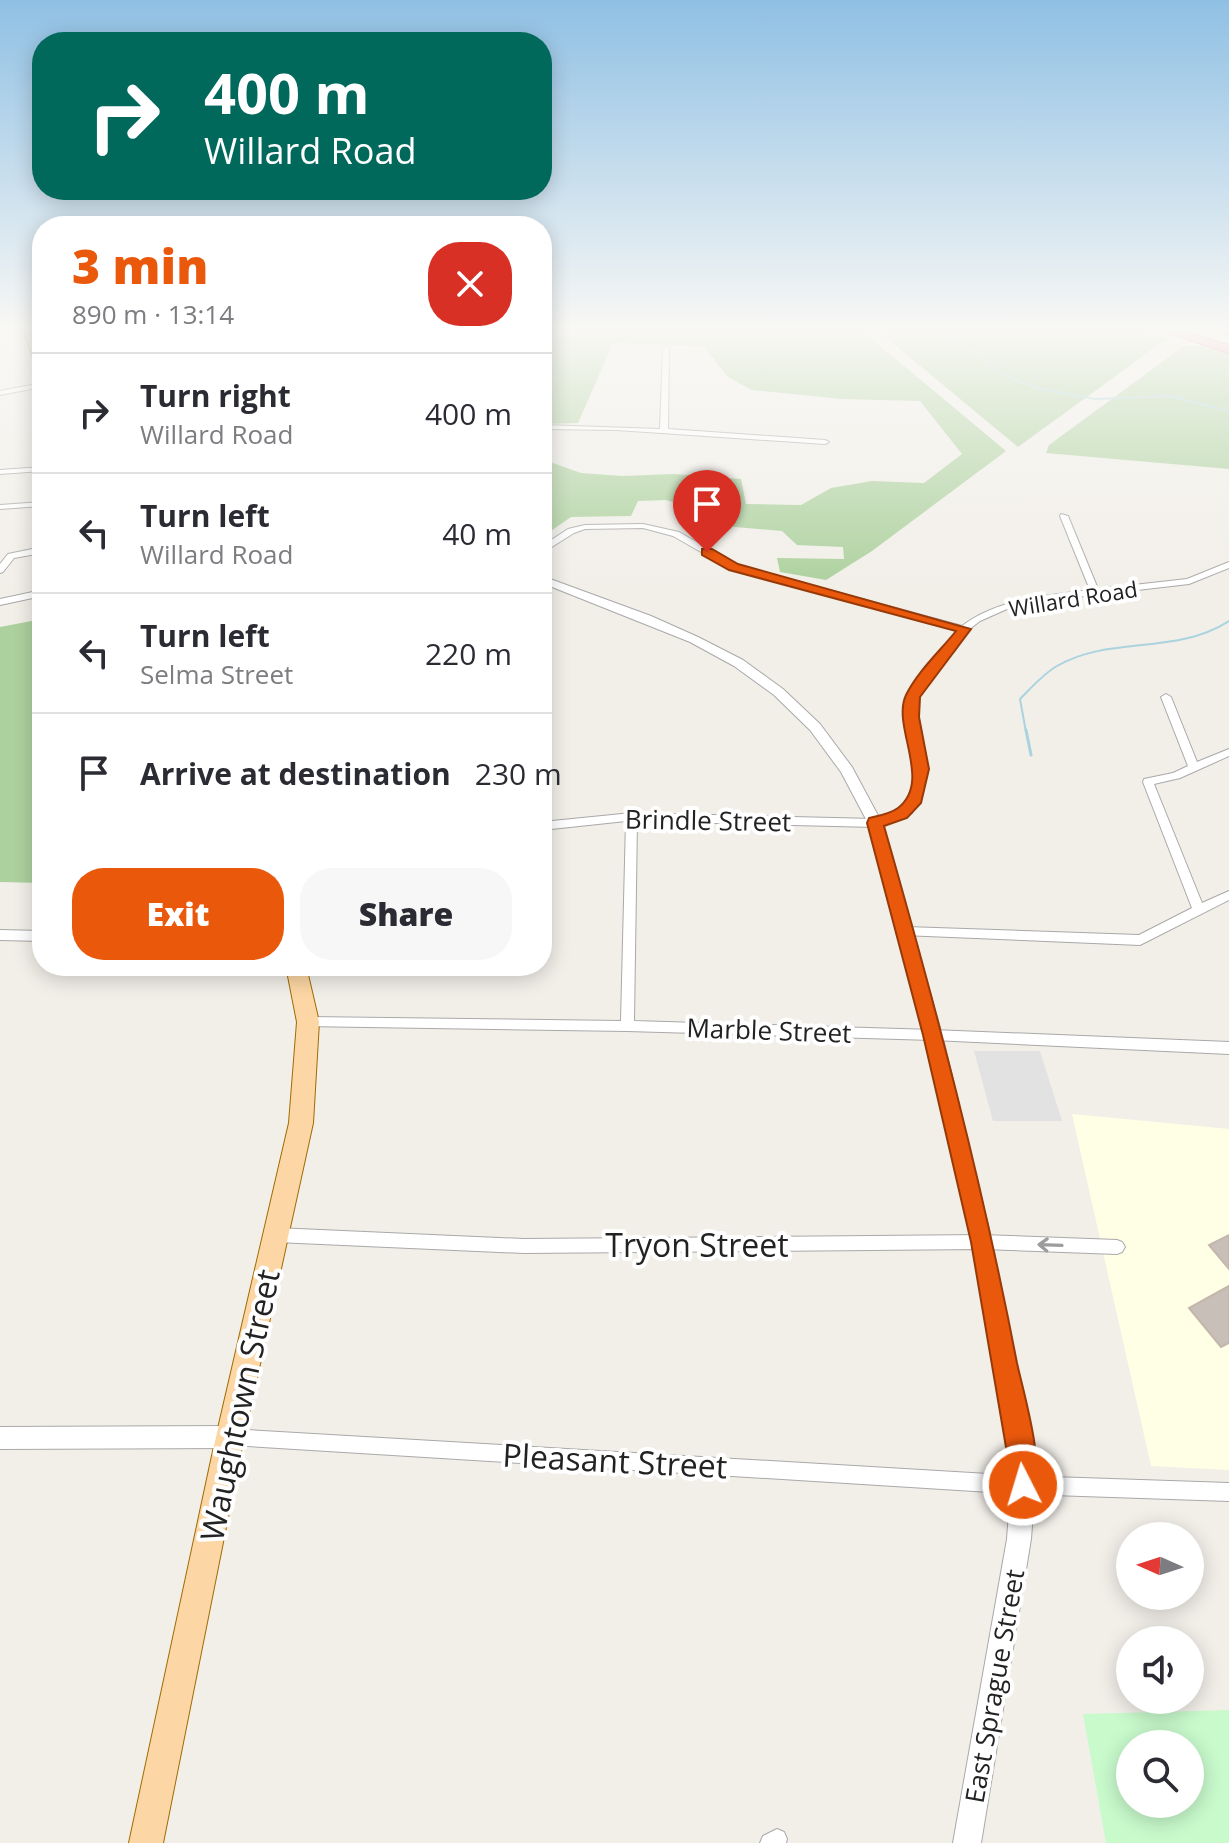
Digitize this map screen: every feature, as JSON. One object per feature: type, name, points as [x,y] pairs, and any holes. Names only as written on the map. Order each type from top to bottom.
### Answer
[{"type":"main road","name":"Waughtown Street","points":[[146,1843],[230,1437],[301,1123],[308,1022],[298,976]]},
{"type":"street","points":[[664,416],[664,432]]},
{"type":"street","points":[[552,427],[825,442]]},
{"type":"street","points":[[0,472],[32,470]]},
{"type":"street","points":[[0,507],[32,505]]},
{"type":"street","points":[[1064,516],[1095,591]]},
{"type":"street","points":[[552,543],[571,531],[585,527],[643,526],[689,539],[734,567],[964,629]]},
{"type":"street","points":[[0,570],[11,556],[32,552]]},
{"type":"street","name":"Willard Road","points":[[875,823],[901,814],[913,803],[921,769],[911,717],[913,697],[964,629],[977,619],[1005,607],[1095,591],[1189,581],[1229,565]]},
{"type":"street","name":"East Sprague Street","points":[[552,583],[687,634],[755,672],[785,696],[825,736],[861,789],[875,823],[933,1035],[982,1242],[1020,1444],[1023,1485],[1019,1539],[967,1843]]},
{"type":"street","points":[[0,602],[32,595]]},
{"type":"street","points":[[1166,697],[1194,767]]},
{"type":"street","points":[[1199,910],[1148,782],[1176,776],[1229,752]]},
{"type":"street","points":[[627,1026],[632,817]]},
{"type":"street","name":"Brindle Street","points":[[552,825],[632,817],[875,823]]},
{"type":"street","points":[[906,932],[1140,940],[1229,895]]},
{"type":"street","points":[[0,935],[32,936]]},
{"type":"street","name":"Marble Street","points":[[308,1022],[627,1026],[1229,1048]]},
{"type":"street","name":"Tryon Street","points":[[276,1235],[524,1246],[982,1242],[1117,1247]]},
{"type":"street","name":"Pleasant Street","points":[[0,1438],[230,1437],[1023,1485],[1229,1492]]},
{"type":"shaded area","points":[[974,1051],[1040,1051],[1062,1121],[993,1121]]},
{"type":"shaded area","points":[[1072,1114],[1229,1129],[1229,1470],[1151,1466]]},
{"type":"green space","points":[[552,416],[581,416],[578,423],[552,424]]},
{"type":"green space","points":[[932,416],[964,416],[1006,451],[872,551],[826,580],[780,572],[777,558],[844,559],[843,547],[797,545],[782,531],[700,524],[699,510],[666,500],[638,501],[631,516],[571,517],[552,530],[552,463],[581,473],[622,476],[674,474],[741,479],[746,504],[801,505],[831,488],[872,481],[924,483],[962,454]]},
{"type":"green space","points":[[981,416],[1061,416],[1018,447]]},
{"type":"green space","points":[[1089,416],[1229,416],[1229,469],[1046,453],[1049,445]]},
{"type":"green space","points":[[32,621],[32,883],[0,882],[0,627]]},
{"type":"green space","points":[[1229,1710],[1229,1843],[1106,1843],[1083,1714],[1204,1714],[1204,1711]]},
{"type":"building","points":[[1229,1235],[1229,1269],[1209,1245]]},
{"type":"building","points":[[1229,1286],[1229,1343],[1221,1347],[1189,1308]]},
{"type":"waterway","points":[[1026,732],[1020,699],[1057,666],[1099,651],[1187,638],[1229,621]]},
{"type":"waterway","points":[[1026,730],[1031,755]]},
{"type":"route","points":[[707,552],[734,567],[964,629],[913,697],[911,717],[921,780],[913,803],[901,814],[875,823],[933,1035],[982,1242],[1020,1444],[1023,1485]]}]
